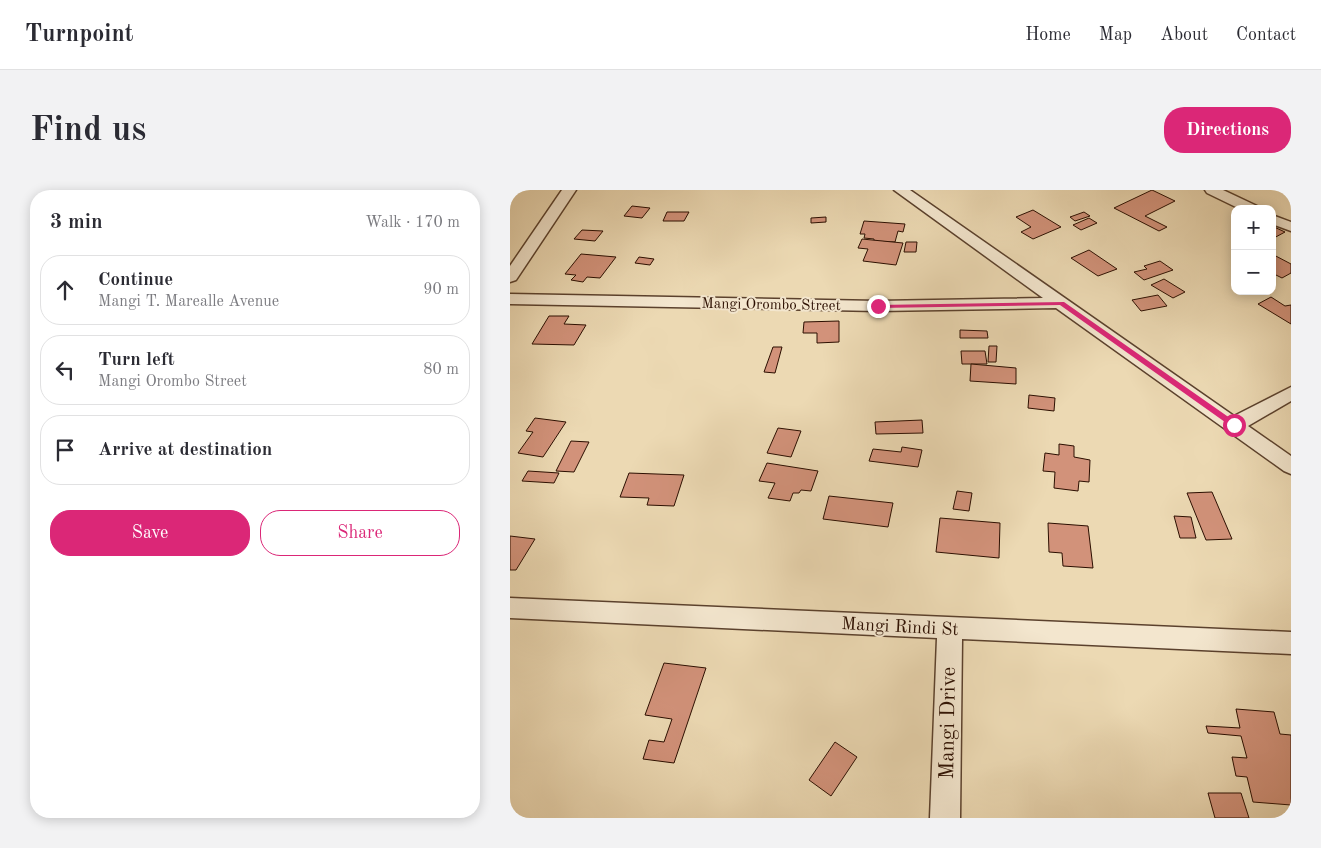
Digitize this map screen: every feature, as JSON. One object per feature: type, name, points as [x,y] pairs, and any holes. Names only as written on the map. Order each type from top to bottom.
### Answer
[{"type":"street","points":[[510,277],[569,190]]},
{"type":"street","points":[[901,190],[1291,466]]},
{"type":"street","points":[[1212,190],[1244,205]]},
{"type":"street","points":[[1276,220],[1291,227]]},
{"type":"street","name":"Mangi Orombo Street","points":[[510,299],[878,306],[1062,303]]},
{"type":"street","points":[[1234,425],[1291,393]]},
{"type":"street","name":"Mangi Rindi St","points":[[510,608],[1291,643]]},
{"type":"street","name":"Mangi Drive","points":[[945,818],[950,628]]},
{"type":"building","points":[[1152,190],[1175,201],[1145,216],[1167,227],[1159,231],[1114,208]]},
{"type":"building","points":[[632,206],[650,208],[642,218],[624,216]]},
{"type":"building","points":[[1033,210],[1061,227],[1033,239],[1021,232],[1031,227],[1016,217]]},
{"type":"building","points":[[667,212],[689,212],[684,221],[663,221]]},
{"type":"building","points":[[1084,212],[1090,216],[1075,221],[1070,217]]},
{"type":"building","points":[[826,217],[826,222],[811,223],[811,218]]},
{"type":"building","points":[[1089,218],[1097,223],[1081,230],[1073,225]]},
{"type":"building","points":[[864,221],[905,224],[903,232],[898,231],[895,242],[874,241],[874,239],[864,238],[865,234],[860,234]]},
{"type":"building","points":[[1276,228],[1285,232],[1276,237]]},
{"type":"building","points":[[582,230],[603,231],[595,241],[574,239]]},
{"type":"building","points":[[862,239],[903,243],[896,265],[863,261],[868,249],[858,248]]},
{"type":"building","points":[[906,242],[917,242],[916,252],[904,252]]},
{"type":"building","points":[[1089,250],[1117,269],[1098,276],[1071,258]]},
{"type":"building","points":[[581,254],[616,257],[600,278],[587,277],[583,282],[571,280],[576,275],[565,274]]},
{"type":"building","points":[[1276,256],[1291,264],[1291,273],[1282,278],[1276,275]]},
{"type":"building","points":[[639,257],[654,259],[650,265],[635,263]]},
{"type":"building","points":[[1160,261],[1173,270],[1144,280],[1134,272],[1147,269],[1144,266]]},
{"type":"building","points":[[1164,279],[1185,292],[1173,298],[1151,285]]},
{"type":"building","points":[[1158,295],[1167,306],[1141,311],[1132,300]]},
{"type":"building","points":[[1271,297],[1285,306],[1291,305],[1291,324],[1258,304]]},
{"type":"building","points":[[549,316],[569,316],[564,324],[586,325],[574,345],[532,344]]},
{"type":"building","points":[[839,321],[839,342],[817,343],[817,333],[803,333],[804,322]]},
{"type":"building","points":[[960,330],[987,331],[988,338],[960,338]]},
{"type":"building","points":[[989,346],[997,346],[996,362],[988,362]]},
{"type":"building","points":[[773,347],[782,347],[775,373],[764,372]]},
{"type":"building","points":[[961,351],[985,351],[987,364],[962,364]]},
{"type":"building","points":[[971,364],[1016,368],[1016,384],[970,381]]},
{"type":"building","points":[[1029,395],[1055,398],[1054,411],[1028,408]]},
{"type":"building","points":[[535,418],[566,422],[543,457],[518,453],[533,432],[526,431]]},
{"type":"building","points":[[922,420],[923,433],[876,434],[875,422]]},
{"type":"building","points":[[778,428],[801,431],[791,457],[767,453]]},
{"type":"building","points":[[571,441],[589,442],[574,472],[556,471]]},
{"type":"building","points":[[1059,444],[1074,446],[1074,457],[1090,460],[1089,482],[1079,481],[1078,491],[1054,488],[1055,472],[1043,471],[1045,453],[1059,455]]},
{"type":"building","points":[[902,447],[922,450],[918,467],[869,461],[873,449],[901,452]]},
{"type":"building","points":[[767,463],[818,471],[811,491],[801,490],[799,493],[793,493],[790,501],[768,498],[775,483],[759,481]]},
{"type":"building","points":[[528,471],[559,473],[554,483],[522,481]]},
{"type":"building","points":[[629,473],[684,475],[674,506],[647,505],[649,498],[620,497]]},
{"type":"building","points":[[957,491],[972,493],[969,511],[953,509]]},
{"type":"building","points":[[1212,492],[1232,539],[1206,540],[1187,493]]},
{"type":"building","points":[[829,496],[893,503],[888,527],[823,519]]},
{"type":"building","points":[[1174,516],[1191,517],[1196,538],[1180,538]]},
{"type":"building","points":[[940,518],[1000,523],[999,558],[936,552]]},
{"type":"building","points":[[1048,523],[1088,526],[1093,568],[1063,566],[1062,553],[1049,552]]},
{"type":"building","points":[[510,536],[535,539],[516,570],[510,570]]},
{"type":"building","points":[[664,663],[706,668],[674,763],[643,759],[649,740],[664,742],[672,719],[645,715]]},
{"type":"building","points":[[1236,709],[1274,712],[1280,734],[1291,735],[1291,805],[1253,802],[1247,777],[1236,776],[1232,757],[1247,758],[1241,736],[1208,733],[1206,726],[1240,728]]},
{"type":"building","points":[[835,742],[857,757],[831,796],[809,780]]},
{"type":"building","points":[[1208,793],[1241,793],[1249,818],[1215,818]]},
{"type":"route","points":[[878,306],[1062,303],[1234,425]]}]
